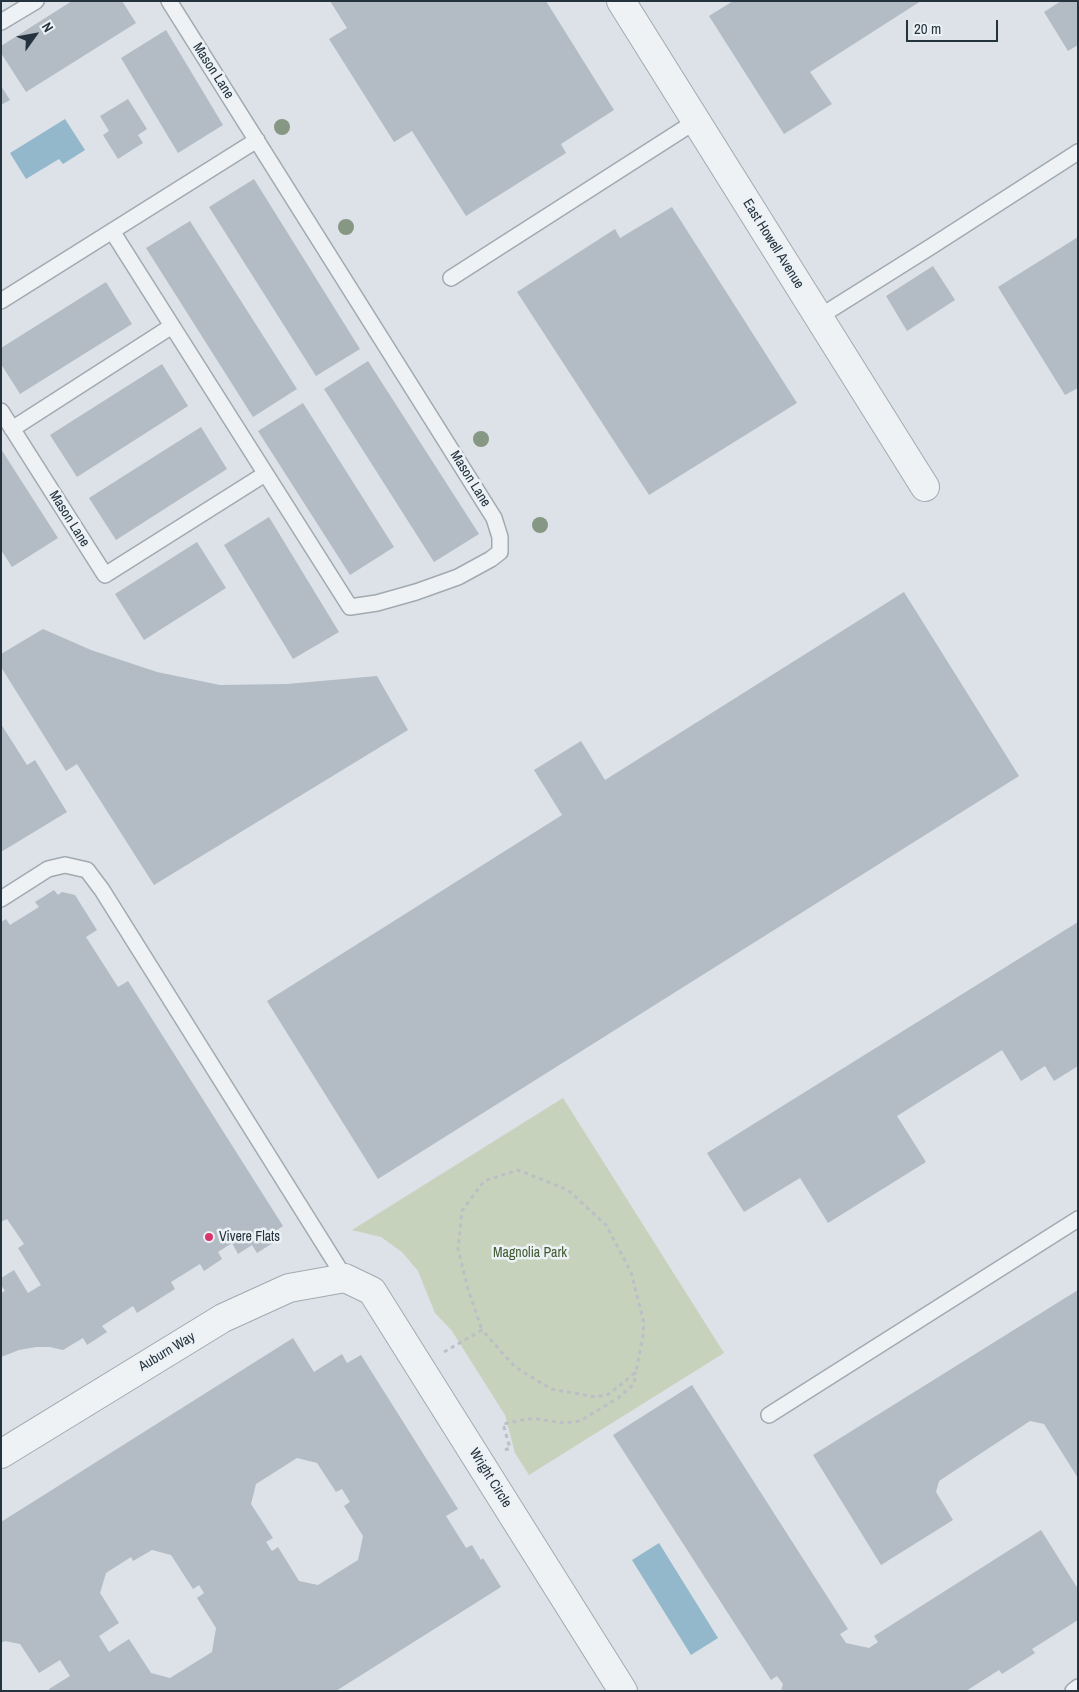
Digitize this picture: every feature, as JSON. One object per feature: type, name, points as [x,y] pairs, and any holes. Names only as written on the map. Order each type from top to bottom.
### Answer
[{"type":"street","name":"East Howell Avenue","points":[[630,4],[696,121],[925,486]]},
{"type":"street","name":"Wright Circle","points":[[345,1278],[372,1291],[623,1691]]},
{"type":"street","name":"Auburn Way","points":[[1,1454],[223,1318],[289,1288],[345,1278]]},
{"type":"lane","points":[[1,22],[36,1]]},
{"type":"lane","name":"Mason Lane","points":[[112,231],[350,607],[377,603],[458,577],[500,552],[500,538],[494,518],[169,1]]},
{"type":"lane","points":[[451,278],[696,121]]},
{"type":"lane","points":[[1,300],[257,140]]},
{"type":"lane","points":[[819,317],[1078,152]]},
{"type":"lane","points":[[12,429],[172,326]]},
{"type":"lane","name":"Mason Lane","points":[[1,411],[104,575],[266,474]]},
{"type":"lane","points":[[1,898],[48,869],[64,864],[87,870],[102,890],[345,1278]]},
{"type":"lane","points":[[769,1415],[1078,1220]]},
{"type":"lane","points":[[1073,1691],[1078,1688]]},
{"type":"path","points":[[481,1464],[510,1448],[503,1424],[527,1420],[564,1423],[580,1422],[618,1398],[634,1384],[636,1372],[644,1323],[631,1272],[606,1224],[568,1190],[518,1170],[484,1181],[462,1210],[458,1249],[468,1289],[482,1330],[515,1366],[551,1389],[596,1397],[608,1394],[636,1372]]},
{"type":"path","points":[[420,1366],[482,1330]]},
{"type":"green space","name":"Magnolia Park","points":[[563,1098],[724,1353],[529,1475],[515,1453],[505,1415],[452,1331],[435,1313],[418,1271],[402,1252],[381,1237],[352,1230]]},
{"type":"water","points":[[65,119],[85,150],[63,164],[59,159],[26,179],[10,153]]},
{"type":"water","points":[[659,1543],[718,1638],[691,1655],[632,1560]]},
{"type":"building","points":[[72,1],[122,1],[136,23],[26,92],[1,53],[1,46]]},
{"type":"building","points":[[330,1],[546,1],[614,110],[561,144],[566,153],[466,216],[412,131],[394,142],[329,39],[347,28]]},
{"type":"building","points":[[733,1],[921,1],[810,72],[832,104],[784,134],[709,16]]},
{"type":"building","points":[[1061,1],[1078,1],[1078,45],[1068,51],[1044,12]]},
{"type":"building","points":[[166,30],[223,125],[178,153],[121,58]]},
{"type":"building","points":[[1,86],[10,100],[1,105]]},
{"type":"building","points":[[128,99],[147,129],[138,135],[143,143],[118,159],[103,135],[109,131],[100,116]]},
{"type":"building","points":[[254,179],[360,349],[316,376],[209,207]]},
{"type":"building","points":[[672,207],[797,403],[649,495],[517,292],[615,229],[620,238]]},
{"type":"building","points":[[190,221],[297,389],[253,417],[146,248]]},
{"type":"building","points":[[1078,237],[1078,388],[1065,395],[998,287]]},
{"type":"building","points":[[933,266],[955,300],[907,331],[886,296]]},
{"type":"building","points":[[106,282],[132,324],[20,394],[1,364],[1,348]]},
{"type":"building","points":[[368,361],[479,534],[434,562],[324,389]]},
{"type":"building","points":[[162,364],[188,406],[77,477],[50,435]]},
{"type":"building","points":[[303,403],[394,547],[350,575],[258,431]]},
{"type":"building","points":[[201,427],[227,469],[116,540],[89,498]]},
{"type":"building","points":[[1,449],[58,538],[12,567],[1,550]]},
{"type":"building","points":[[269,517],[339,632],[293,659],[224,545]]},
{"type":"building","points":[[197,542],[226,588],[144,640],[115,594]]},
{"type":"building","points":[[904,592],[1019,776],[378,1179],[267,1001],[562,815],[534,770],[581,741],[605,780]]},
{"type":"building","points":[[43,629],[91,650],[157,672],[220,685],[287,684],[377,676],[408,730],[154,885],[77,764],[66,771],[1,667],[1,654]]},
{"type":"building","points":[[1,724],[27,765],[35,760],[67,812],[1,852]]},
{"type":"building","points":[[54,890],[58,895],[62,892],[75,895],[97,930],[86,937],[118,987],[128,981],[283,1226],[271,1234],[276,1241],[257,1253],[252,1245],[238,1254],[232,1243],[218,1252],[222,1259],[204,1271],[200,1264],[171,1282],[175,1289],[137,1313],[133,1306],[102,1326],[107,1332],[87,1345],[83,1338],[63,1350],[50,1347],[36,1347],[19,1350],[1,1357],[1,1293],[5,1291],[1,1285],[1,1278],[14,1270],[28,1293],[41,1285],[18,1248],[24,1244],[7,1219],[1,1222],[1,922],[6,919],[10,925],[39,907],[35,902]]},
{"type":"building","points":[[1078,922],[1078,1066],[1054,1081],[1045,1066],[1021,1081],[1002,1050],[897,1116],[926,1162],[828,1223],[800,1178],[744,1212],[707,1153]]},
{"type":"building","points":[[1078,1290],[1078,1478],[1044,1424],[1030,1421],[939,1481],[936,1492],[953,1520],[881,1565],[813,1455]]},
{"type":"building","points":[[293,1338],[314,1372],[342,1354],[347,1363],[361,1355],[458,1509],[446,1516],[466,1548],[472,1545],[481,1560],[483,1558],[501,1587],[336,1691],[50,1691],[49,1689],[70,1676],[60,1660],[39,1673],[20,1644],[5,1641],[1,1643],[1,1522]],"holes":[[[297,1458],[317,1463],[336,1492],[342,1489],[350,1502],[344,1506],[363,1536],[358,1560],[318,1585],[299,1581],[278,1547],[272,1551],[266,1542],[273,1538],[251,1504],[256,1484]],[[152,1550],[171,1555],[193,1589],[199,1585],[204,1593],[197,1598],[216,1628],[212,1652],[170,1678],[151,1673],[129,1639],[109,1652],[99,1636],[119,1623],[100,1593],[106,1573],[131,1557],[133,1561]]]},
{"type":"building","points":[[692,1385],[848,1629],[840,1634],[846,1643],[869,1648],[878,1642],[874,1636],[1041,1530],[1078,1589],[1078,1620],[1032,1649],[1035,1653],[1002,1674],[999,1670],[966,1691],[781,1691],[783,1684],[777,1676],[771,1680],[613,1435]]},
{"type":"place","name":"Vivere Flats","points":[[209,1237]]}]
